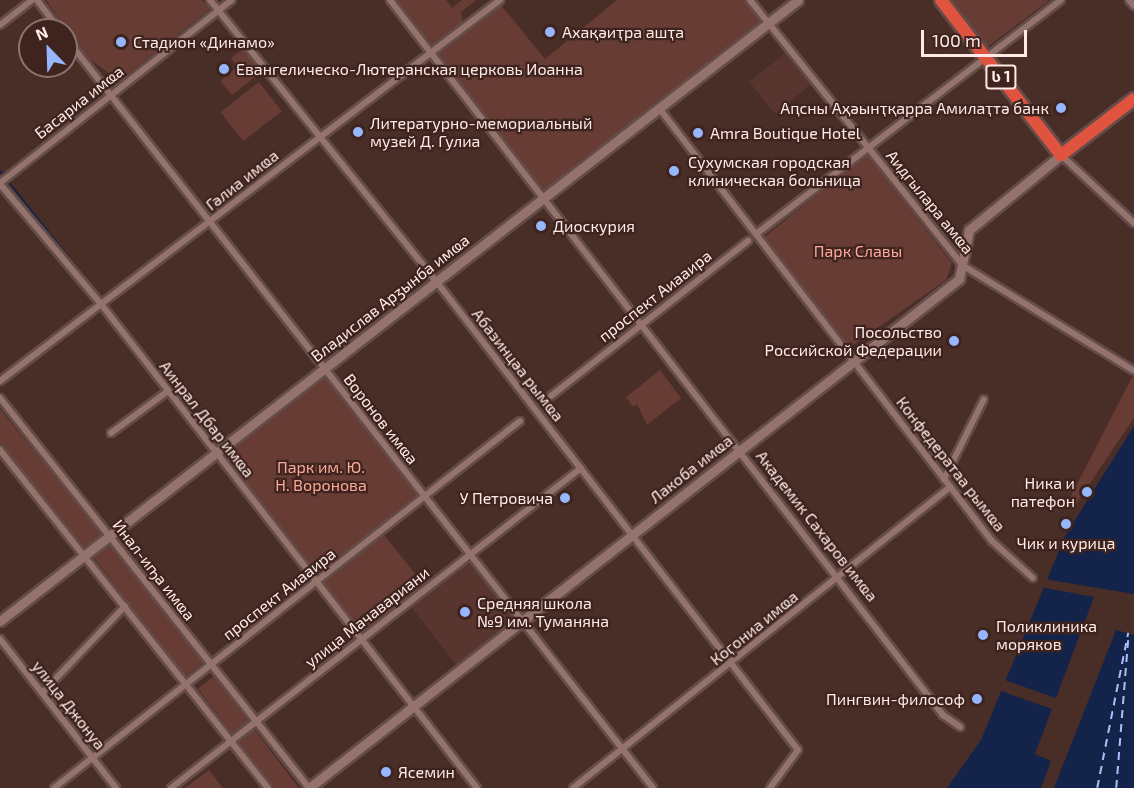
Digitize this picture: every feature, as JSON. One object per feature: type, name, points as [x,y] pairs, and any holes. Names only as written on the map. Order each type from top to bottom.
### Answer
[{"type":"highway","name":"ს 1","points":[[941,0],[1061,155]]},
{"type":"highway","points":[[1061,155],[1134,99]]},
{"type":"main road","name":"Владислав Арӡынба имҩа","points":[[0,621],[798,0]]},
{"type":"main road","name":"Лакоба имҩа","points":[[309,788],[959,279],[962,244],[969,230],[1061,155]]},
{"type":"street","points":[[0,25],[32,0]]},
{"type":"street","points":[[37,0],[51,18]]},
{"type":"street","name":"Абазинцәа рымҩа","points":[[210,0],[436,281],[798,750],[770,788]]},
{"type":"street","name":"Басариа имҩа","points":[[0,183],[232,0]]},
{"type":"street","name":"Академик Сахаров имҩа","points":[[390,0],[840,575],[943,714],[960,727]]},
{"type":"street","name":"Гәлиа имҩа","points":[[0,381],[500,0]]},
{"type":"street","name":"Аидгылара амҩа","points":[[750,0],[962,265],[1133,370]]},
{"type":"street","points":[[756,234],[1061,0]]},
{"type":"street","points":[[1129,0],[1134,6]]},
{"type":"street","name":"Воронов имҩа","points":[[78,53],[653,788]]},
{"type":"street","name":"Конфедератаа рымҩа","points":[[659,108],[992,541],[1033,578]]},
{"type":"street","points":[[1061,155],[1134,223]]},
{"type":"street","name":"Аинрал Дбар имҩа","points":[[0,183],[101,304],[477,788]]},
{"type":"street","name":"проспект Аиааира","points":[[551,396],[748,241]]},
{"type":"street","points":[[111,433],[168,391]]},
{"type":"street","name":"Инал-иҧа имҩа","points":[[0,398],[309,788]]},
{"type":"street","points":[[944,479],[984,399]]},
{"type":"street","name":"проспект Аиааира","points":[[54,788],[520,421]]},
{"type":"street","points":[[0,450],[268,788]]},
{"type":"street","name":"улица Мачавариани","points":[[171,788],[230,739],[581,468]]},
{"type":"street","name":"Коӷониа имҩа","points":[[573,788],[950,487]]},
{"type":"street","points":[[42,693],[125,606]]},
{"type":"street","name":"улица Джонуа","points":[[0,639],[116,788]]},
{"type":"shaded area","points":[[785,53],[811,85],[775,114],[749,82]]},
{"type":"shaded area","name":"Средняя школа №9 им. Туманяна","points":[[470,554],[523,622],[461,670],[408,603]]},
{"type":"green space","name":"Cтадион «Динамо»","points":[[46,0],[202,0],[210,9],[119,81],[82,53],[78,47],[78,18],[58,18]]},
{"type":"green space","points":[[397,0],[446,0],[452,8],[462,0],[476,0],[461,12],[463,24],[433,47]]},
{"type":"green space","points":[[617,0],[746,0],[764,23],[545,195],[437,53],[501,5],[545,59]]},
{"type":"green space","points":[[949,0],[1050,0],[986,48]]},
{"type":"green space","points":[[244,48],[262,71],[232,95],[220,81],[237,67],[231,58]]},
{"type":"green space","points":[[259,82],[282,111],[243,141],[220,112]]},
{"type":"green space","name":"Парк Славы","points":[[867,154],[952,263],[946,280],[849,348],[763,238]]},
{"type":"green space","name":"Парк им. Ю. Н. Воронова","points":[[324,368],[424,496],[316,580],[216,452]]},
{"type":"green space","points":[[660,370],[681,398],[647,425],[637,404],[633,407],[626,397]]},
{"type":"green space","points":[[1134,373],[1134,418],[1076,504],[1068,502]]},
{"type":"green space","points":[[0,409],[104,536],[86,550],[0,444]]},
{"type":"green space","points":[[383,534],[425,586],[365,635],[322,583]]},
{"type":"green space","points":[[112,540],[204,662],[184,677],[92,555]]},
{"type":"green space","points":[[214,676],[299,788],[274,788],[198,689]]},
{"type":"green space","points":[[209,770],[223,788],[185,788]]},
{"type":"water","points":[[1134,426],[1134,788],[947,788],[981,740],[1065,536]]},
{"type":"pier","points":[[1044,579],[1134,594],[1134,635],[1116,630],[1054,788],[1041,788],[1051,761],[1035,754],[1052,709],[998,690],[1002,679],[1056,698],[1094,597],[1040,587]]},
{"type":"waterway","points":[[0,171],[103,301]]},
{"type":"waterway","points":[[105,304],[173,392]]},
{"type":"ferry route","points":[[1097,788],[1128,633]]},
{"type":"ferry route","points":[[1116,788],[1128,640]]},
{"type":"place","name":"Ахақәиҭра ашҭа","points":[[550,32]]},
{"type":"place","name":"Cтадион «Динамо»","points":[[121,42]]},
{"type":"place","name":"Евангелическо-Лютеранская церковь Иоанна","points":[[224,69]]},
{"type":"place","name":"Аԥсны Аҳәынҭқарра Амилаҭтә банк","points":[[1061,108]]},
{"type":"place","name":"Литературно-мемориальный музей Д. Гулиа","points":[[358,132]]},
{"type":"place","name":"Amra Boutique Hotel","points":[[698,133]]},
{"type":"place","name":"Сухумская городская клиническая больница","points":[[674,171]]},
{"type":"place","name":"Диоскурия","points":[[541,226]]},
{"type":"place","name":"Посольство Российской Федерации","points":[[954,341]]},
{"type":"place","name":"Ника и патефон","points":[[1087,492]]},
{"type":"place","name":"У Петровича","points":[[565,498]]},
{"type":"place","name":"Чик и курица","points":[[1066,524]]},
{"type":"place","name":"Средняя школа №9 им. Туманяна","points":[[465,612]]},
{"type":"place","name":"Поликлиника моряков","points":[[983,635]]},
{"type":"place","name":"Пингвин-философ","points":[[977,699]]},
{"type":"place","name":"Ясемин","points":[[386,772]]}]
